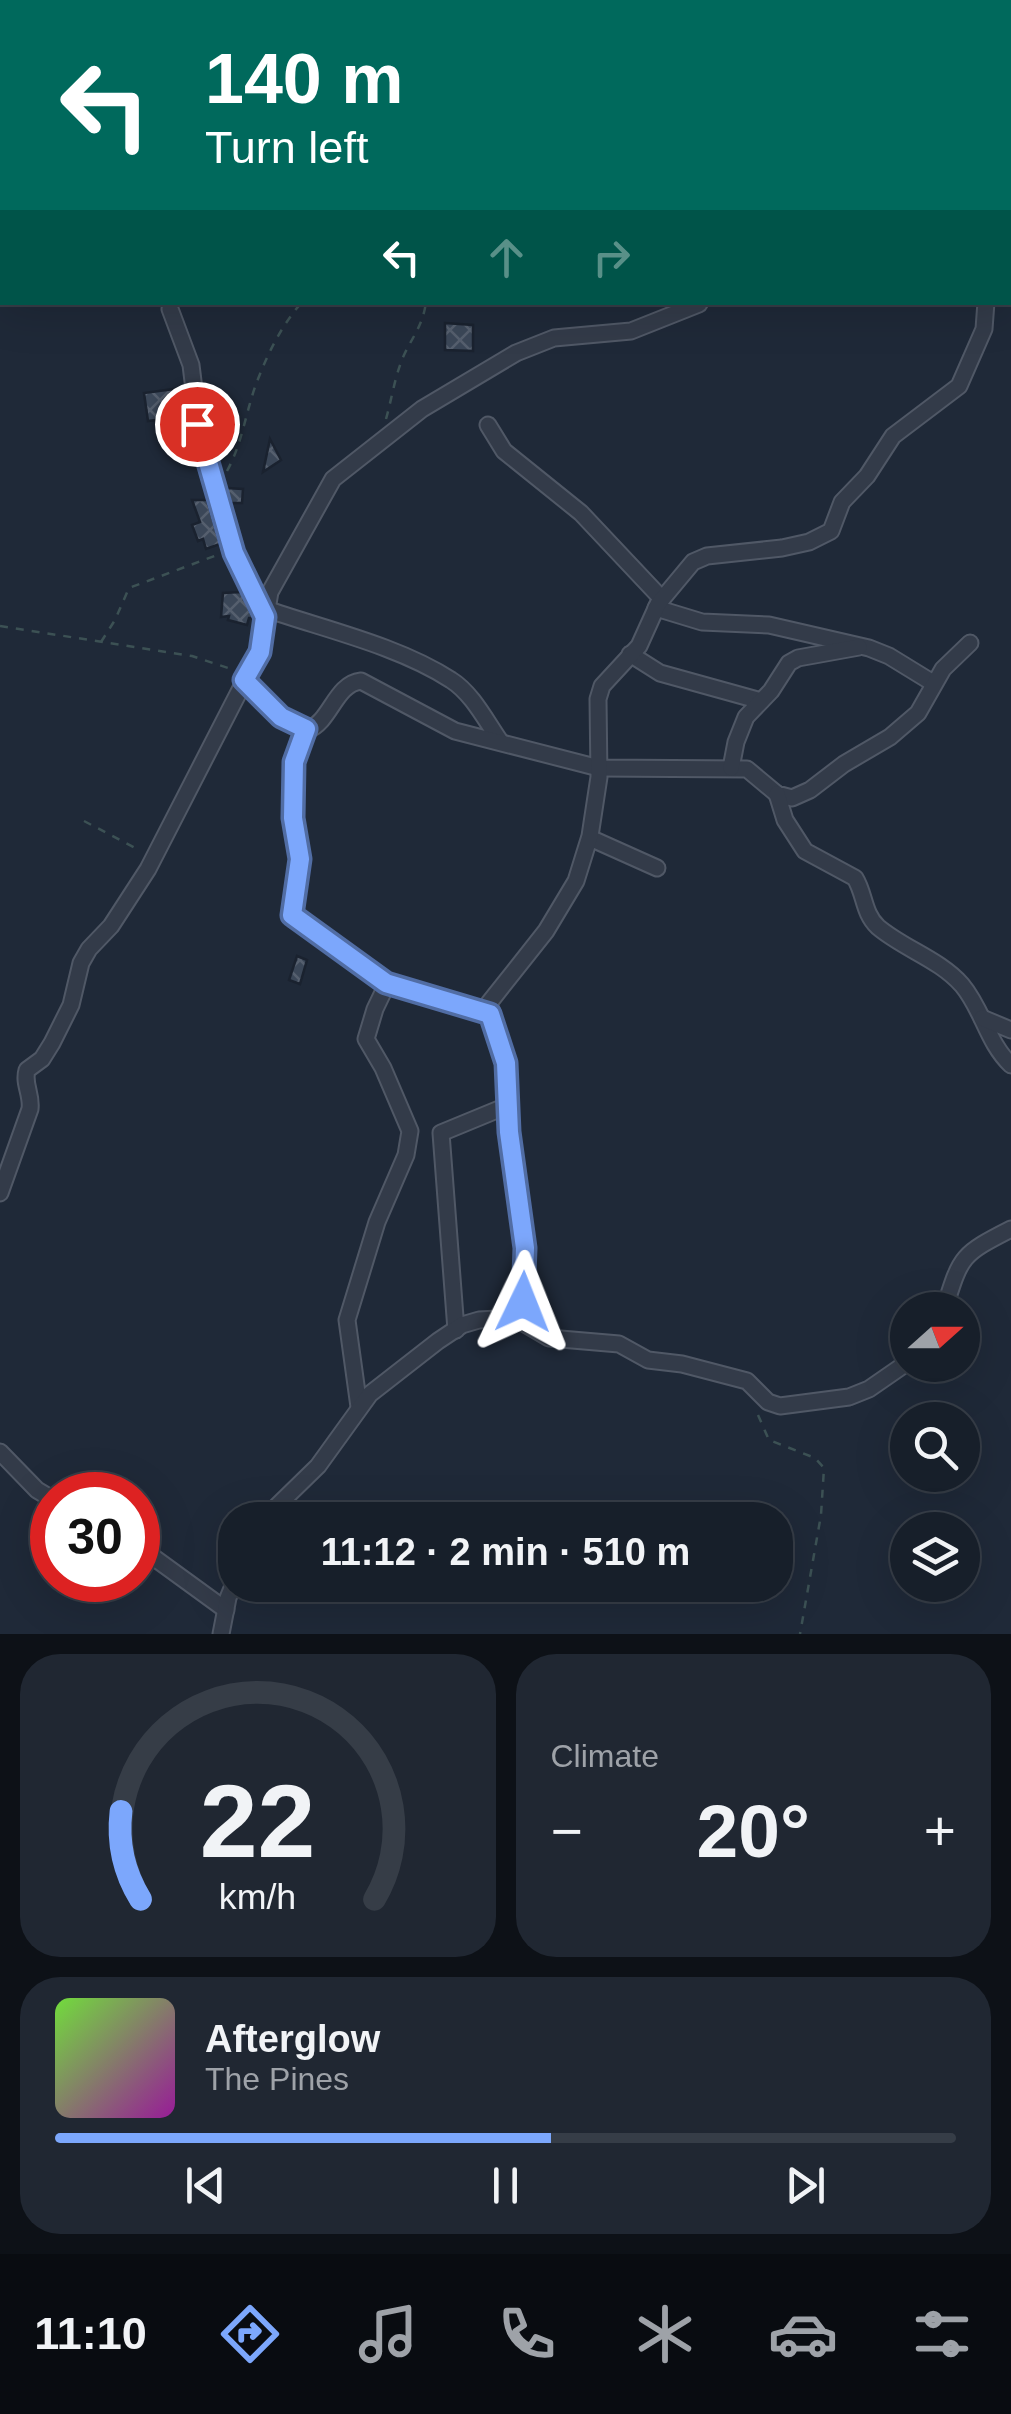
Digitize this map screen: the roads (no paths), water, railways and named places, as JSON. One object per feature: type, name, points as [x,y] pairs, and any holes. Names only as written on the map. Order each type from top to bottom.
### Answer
[{"type":"street","points":[[0,1193],[30,1110],[32,1096],[25,1080],[27,1070],[42,1059],[52,1043],[71,1005],[88,949],[111,926],[154,857],[260,652],[270,592],[324,492],[342,470],[422,410],[516,353],[554,338],[631,331],[696,305]]},
{"type":"street","points":[[521,1322],[525,1248],[509,1132],[506,1063],[490,1003],[546,932],[576,881],[590,838],[599,768],[598,699],[602,686],[645,635],[659,604],[693,562],[706,556],[809,542],[831,531],[842,502],[867,476],[893,436],[959,386],[984,329],[986,305]]},
{"type":"street","points":[[170,309],[192,365],[197,424],[232,549],[266,613],[393,653],[452,680],[500,741]]},
{"type":"street","points":[[488,425],[504,451],[581,513],[659,604],[702,622],[769,625],[862,646],[889,656],[933,683]]},
{"type":"street","points":[[777,794],[799,796],[890,737],[923,707],[933,683],[953,657],[970,644]]},
{"type":"street","points":[[731,768],[746,717],[789,664],[798,658],[862,646]]},
{"type":"street","points":[[630,654],[660,674],[761,700]]},
{"type":"street","points":[[245,677],[281,717],[306,729]]},
{"type":"street","points":[[490,1014],[388,984],[292,915],[300,859],[293,818],[294,762],[306,729],[320,723],[350,683],[362,681],[455,731],[599,768],[747,769],[777,794],[796,842],[819,860],[856,878],[869,915],[878,926],[948,972],[962,986],[995,1047],[1011,1065]]},
{"type":"street","points":[[590,838],[656,868]]},
{"type":"street","points":[[359,1407],[348,1320],[377,1222],[406,1155],[410,1131],[366,1039],[374,1009],[388,984]]},
{"type":"street","points":[[982,1018],[1011,1030]]},
{"type":"street","points":[[456,1330],[441,1134],[509,1105]]},
{"type":"street","points":[[950,1292],[960,1261],[1011,1229]]},
{"type":"street","points":[[280,1502],[318,1466],[370,1394],[456,1330],[479,1320],[500,1317],[521,1322],[549,1338],[618,1344],[648,1360],[682,1364],[747,1381],[768,1402],[780,1406],[849,1397],[890,1374]]},
{"type":"street","points":[[0,1452],[30,1483]]},
{"type":"street","points":[[160,1562],[226,1610]]},
{"type":"street","points":[[221,1634],[228,1602]]}]
